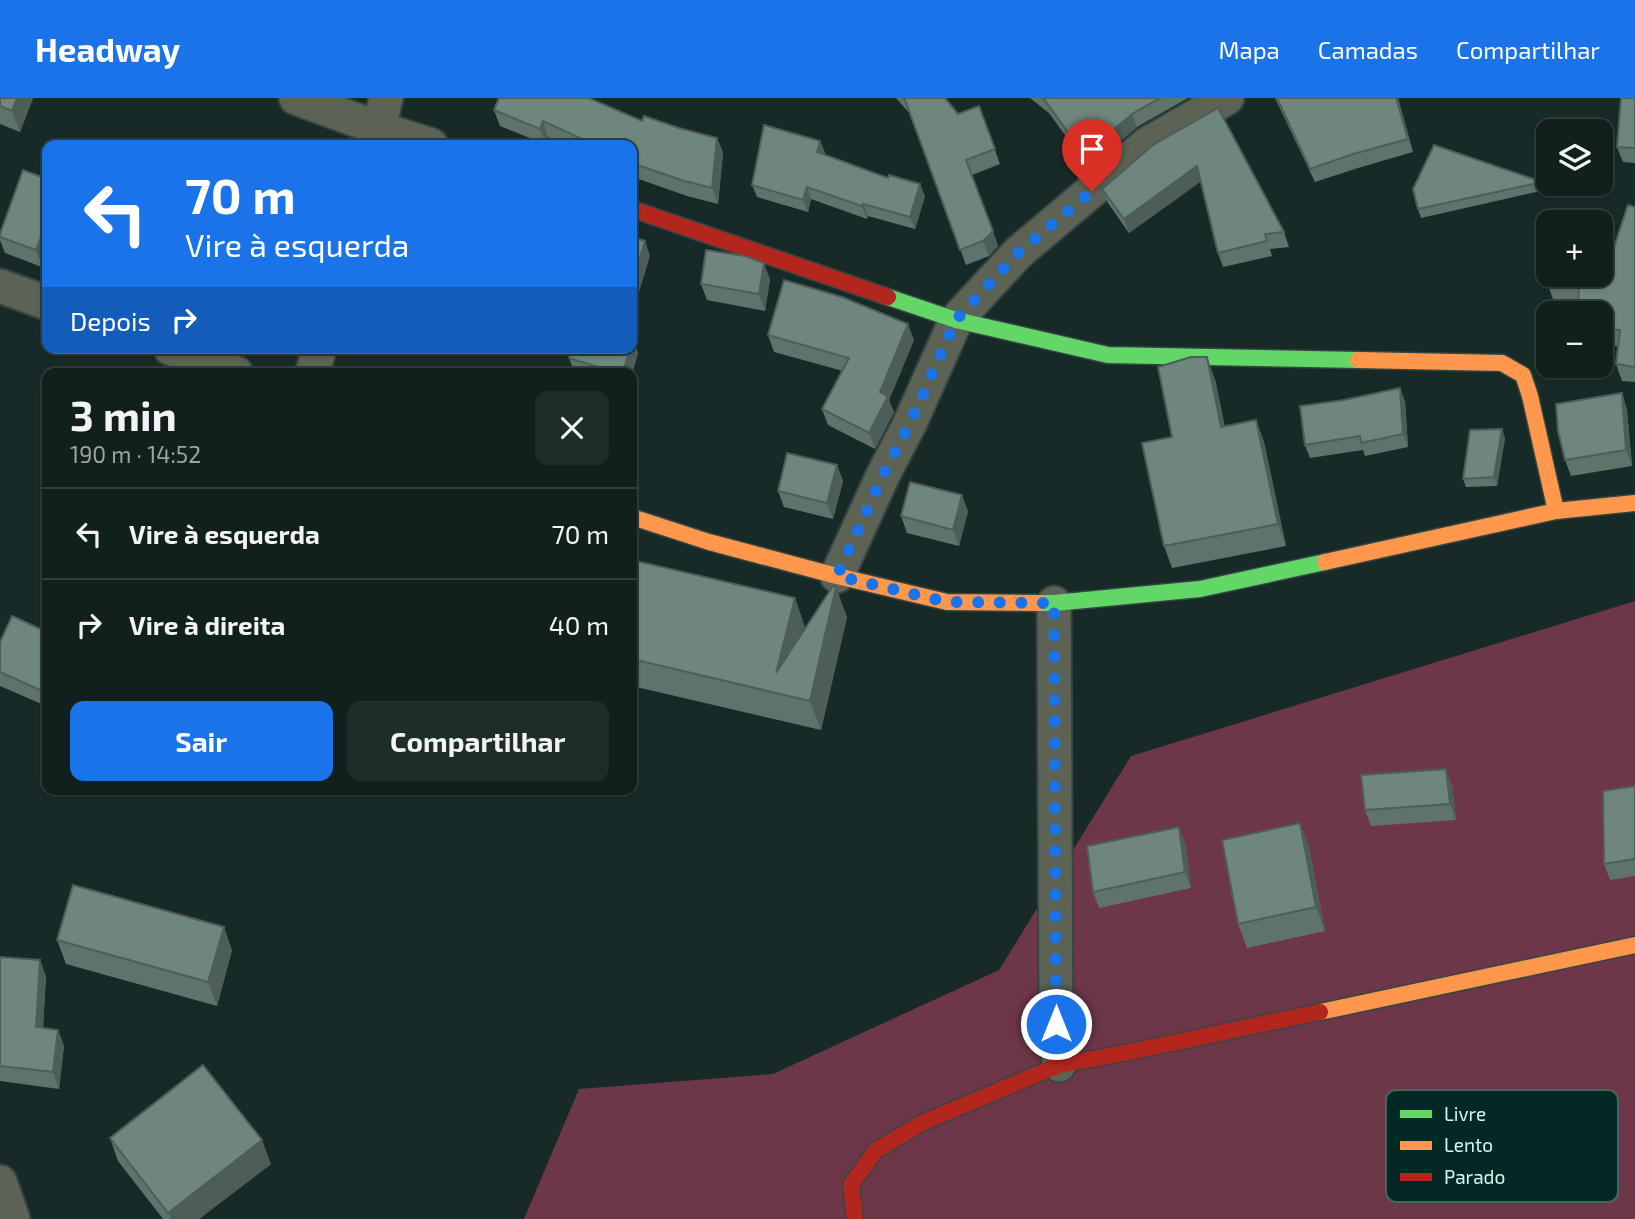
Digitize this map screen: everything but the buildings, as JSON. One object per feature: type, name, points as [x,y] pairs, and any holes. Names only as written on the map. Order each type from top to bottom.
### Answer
[{"type":"street","points":[[296,98],[380,124],[419,140]]},
{"type":"street","points":[[837,576],[956,320],[1018,253],[1147,144],[1227,98]]},
{"type":"street","points":[[637,211],[956,320],[1108,355],[1502,363],[1523,375],[1556,511]]},
{"type":"street","points":[[0,286],[42,301]]},
{"type":"street","points":[[186,354],[223,368]]},
{"type":"street","points":[[637,519],[709,542],[947,602],[1054,603],[1200,589],[1556,511],[1635,503]]},
{"type":"street","points":[[1054,603],[1056,1011],[1059,1065]]},
{"type":"street","points":[[855,1219],[851,1185],[875,1151],[925,1122],[1059,1065],[1635,946]]},
{"type":"street","points":[[0,1182],[13,1219]]},
{"type":"shaded area","points":[[1635,601],[1635,1219],[524,1219],[579,1089],[773,1074],[999,970],[1131,756]]},
{"type":"traffic: fast","points":[[888,297],[956,320],[1108,355],[1358,360]]},
{"type":"traffic: fast","points":[[1039,603],[1200,589],[1325,562]]},
{"type":"traffic: slow","points":[[1358,360],[1502,363],[1523,375],[1556,511]]},
{"type":"traffic: slow","points":[[1325,562],[1556,511],[1635,503]]},
{"type":"traffic: slow","points":[[637,519],[709,542],[947,602],[1039,603]]},
{"type":"traffic: slow","points":[[1320,1012],[1635,945]]},
{"type":"traffic: jam","points":[[637,211],[888,297]]},
{"type":"traffic: jam","points":[[855,1219],[851,1185],[875,1151],[924,1122],[1059,1065],[1320,1012]]},
{"type":"route","points":[[1056,1024],[1054,603],[947,602],[837,576],[956,320],[1018,253],[1092,191]]}]
